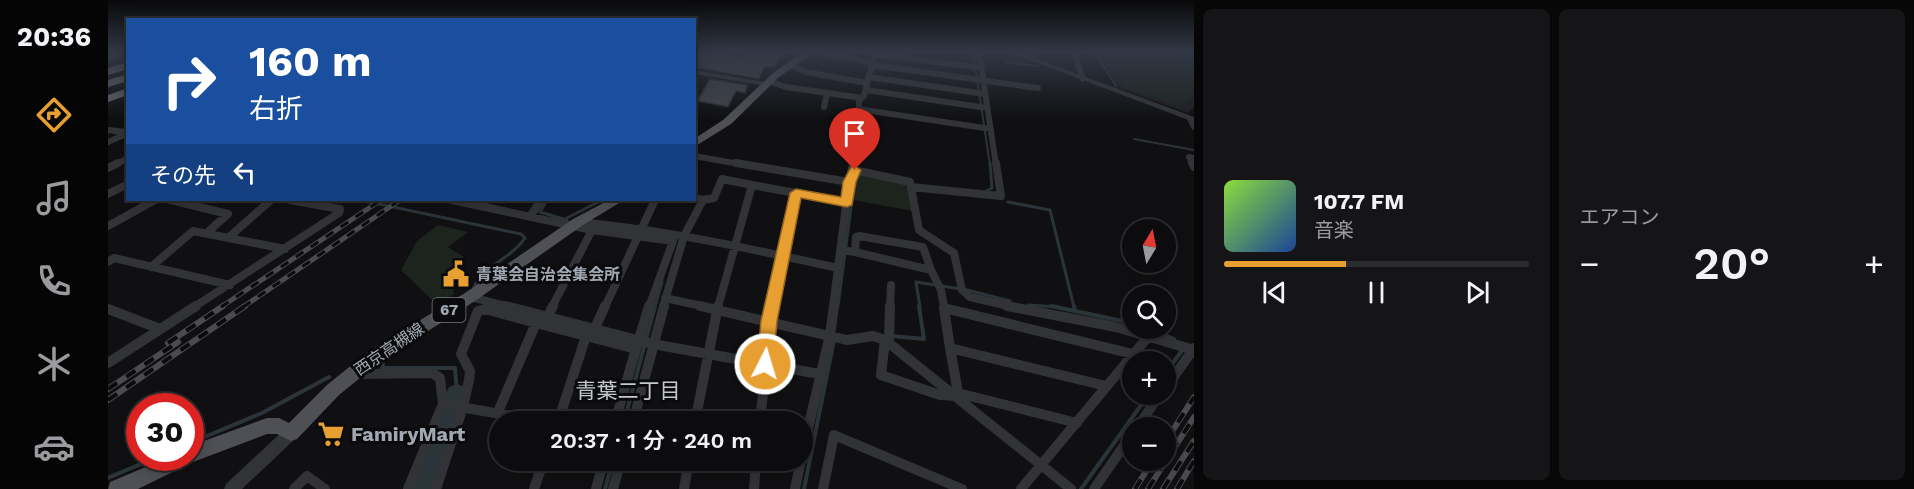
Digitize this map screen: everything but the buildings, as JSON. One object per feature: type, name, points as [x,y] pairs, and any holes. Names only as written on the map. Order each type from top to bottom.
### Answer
[{"type":"highway","points":[[108,84],[126,78]]},
{"type":"highway","points":[[108,99],[126,92]]},
{"type":"main road","points":[[696,143],[727,122],[777,75]]},
{"type":"main road","name":"西京高槻線","points":[[291,433],[351,375],[375,356],[470,297],[574,224],[616,201]]},
{"type":"main road","points":[[204,450],[267,426],[279,426],[291,433]]},
{"type":"main road","points":[[117,489],[157,471]]},
{"type":"street","points":[[713,75],[862,98]]},
{"type":"street","points":[[822,75],[867,83],[984,111]]},
{"type":"street","points":[[811,411],[830,335],[849,182],[854,170],[858,144],[860,113],[858,100],[862,98],[869,75]]},
{"type":"street","points":[[944,75],[1038,88]]},
{"type":"street","points":[[854,170],[911,185],[1001,196],[992,129],[984,111],[985,94],[982,75]]},
{"type":"street","points":[[1074,75],[1192,120],[1194,127]]},
{"type":"street","points":[[1082,75],[1083,79]]},
{"type":"street","points":[[867,83],[985,94]]},
{"type":"street","points":[[824,106],[827,93]]},
{"type":"street","points":[[858,108],[992,129]]},
{"type":"street","points":[[108,130],[126,133]]},
{"type":"street","points":[[108,142],[126,133]]},
{"type":"street","points":[[696,156],[849,182]]},
{"type":"street","points":[[1194,158],[1189,157],[1194,167]]},
{"type":"street","points":[[108,168],[126,159]]},
{"type":"street","points":[[634,411],[642,344],[665,298],[684,236],[699,199],[714,198],[722,179],[847,202]]},
{"type":"street","points":[[108,194],[126,185]]},
{"type":"street","points":[[697,411],[717,311],[752,185]]},
{"type":"street","points":[[911,185],[919,230],[954,253],[962,288],[970,297],[1122,329]]},
{"type":"street","points":[[761,411],[769,321],[796,193]]},
{"type":"street","points":[[108,225],[153,201]]},
{"type":"street","points":[[175,201],[228,214],[210,230]]},
{"type":"street","points":[[228,238],[270,201]]},
{"type":"street","points":[[108,363],[285,249],[339,213],[340,209],[296,201]]},
{"type":"street","points":[[456,201],[523,216],[531,215],[574,224],[734,244],[838,268]]},
{"type":"street","points":[[531,215],[540,201]]},
{"type":"street","points":[[596,328],[655,201]]},
{"type":"street","points":[[574,224],[592,230],[640,231],[673,241],[659,275],[642,344],[619,411]]},
{"type":"street","points":[[548,316],[592,230]]},
{"type":"street","points":[[151,267],[193,231],[285,249]]},
{"type":"street","points":[[855,252],[856,237],[859,236],[923,248],[939,286],[956,394]]},
{"type":"street","points":[[841,250],[931,270]]},
{"type":"street","points":[[108,262],[114,258],[230,285]]},
{"type":"street","points":[[891,285],[881,375],[940,395],[956,394],[1077,423]]},
{"type":"street","points":[[470,297],[596,328],[642,344]]},
{"type":"street","points":[[665,298],[842,339],[885,339],[1071,489]]},
{"type":"street","points":[[436,489],[464,407],[470,371],[461,354],[478,311],[485,309],[586,336],[819,374]]},
{"type":"street","points":[[944,309],[1122,351]]},
{"type":"street","points":[[108,319],[113,311],[160,329]]},
{"type":"street","points":[[498,411],[536,323]]},
{"type":"street","points":[[562,411],[586,336]]},
{"type":"street","points":[[1136,351],[1146,339]]},
{"type":"street","points":[[1151,339],[1194,349],[1176,374]]},
{"type":"street","points":[[950,348],[1106,386]]},
{"type":"street","points":[[1022,489],[1122,367]]},
{"type":"street","points":[[351,375],[432,374],[440,378],[442,404],[408,489]]},
{"type":"street","points":[[442,404],[491,411]]},
{"type":"street","points":[[231,489],[291,433]]},
{"type":"street","points":[[823,489],[834,435],[962,489]]},
{"type":"street","points":[[1094,489],[1122,448]]},
{"type":"street","points":[[534,489],[540,471]]},
{"type":"street","points":[[596,489],[601,471]]},
{"type":"street","points":[[613,489],[618,471]]},
{"type":"street","points":[[684,489],[686,471]]},
{"type":"street","points":[[754,489],[755,471]]},
{"type":"street","points":[[795,489],[799,471]]},
{"type":"street","points":[[294,489],[307,476],[325,489]]},
{"type":"shaded area","points":[[1111,75],[1194,75],[1194,107],[1188,113],[1118,87]]},
{"type":"shaded area","points":[[1117,75],[1194,75],[1194,96],[1180,106],[1125,87]]},
{"type":"shaded area","points":[[859,175],[904,184],[909,188],[913,211],[853,200],[856,177]]},
{"type":"shaded area","points":[[438,225],[468,232],[448,247],[464,257],[441,276],[453,284],[454,294],[436,304],[401,270],[417,241]]},
{"type":"waterway","points":[[976,75],[990,165]]},
{"type":"waterway","points":[[1109,75],[1116,86]]},
{"type":"waterway","points":[[108,128],[126,130]]},
{"type":"waterway","points":[[1134,139],[1194,150]]},
{"type":"waterway","points":[[986,191],[992,188],[990,163]]},
{"type":"waterway","points":[[838,306],[855,177],[860,175]]},
{"type":"waterway","points":[[365,201],[521,234],[525,238],[520,245],[485,273],[474,287]]},
{"type":"waterway","points":[[546,201],[540,212],[567,220]]},
{"type":"waterway","points":[[565,219],[600,201]]},
{"type":"waterway","points":[[1008,202],[1050,210],[1074,307]]},
{"type":"waterway","points":[[655,307],[662,282]]},
{"type":"waterway","points":[[920,307],[916,282],[961,289]]},
{"type":"waterway","points":[[967,290],[1010,301]]},
{"type":"waterway","points":[[1028,305],[1055,307]]},
{"type":"waterway","points":[[627,411],[655,306]]},
{"type":"waterway","points":[[892,336],[924,339],[919,306]]},
{"type":"waterway","points":[[1074,306],[1075,311]]},
{"type":"waterway","points":[[1055,307],[1122,321]]},
{"type":"waterway","points":[[804,489],[834,340]]},
{"type":"waterway","points":[[1176,359],[1181,352]]},
{"type":"waterway","points":[[384,359],[382,368],[455,368],[457,394]]},
{"type":"waterway","points":[[204,437],[262,413],[329,377]]},
{"type":"waterway","points":[[424,489],[457,394]]},
{"type":"waterway","points":[[1081,489],[1141,405]]},
{"type":"waterway","points":[[108,478],[126,470]]},
{"type":"waterway","points":[[605,489],[610,471]]},
{"type":"railway","points":[[221,307],[380,201]]},
{"type":"railway","points":[[243,307],[399,201]]},
{"type":"railway","points":[[168,343],[223,306]]},
{"type":"railway","points":[[108,400],[245,306]]},
{"type":"railway","points":[[108,389],[178,342]]},
{"type":"railway","points":[[1176,425],[1194,397]]},
{"type":"railway","points":[[1148,489],[1194,417]]},
{"type":"railway","points":[[1163,489],[1194,441]]},
{"type":"railway","points":[[1177,489],[1194,461]]},
{"type":"railway","points":[[1135,489],[1146,471]]},
{"type":"place","name":"青葉会自治会集会所","points":[[456,274]]},
{"type":"place","name":"FamiryMart","points":[[331,434]]},
{"type":"district","name":"青葉二丁目","points":[[628,390]]},
{"type":"route","points":[[765,364],[769,321],[796,193],[847,202],[849,182],[855,170]]}]
